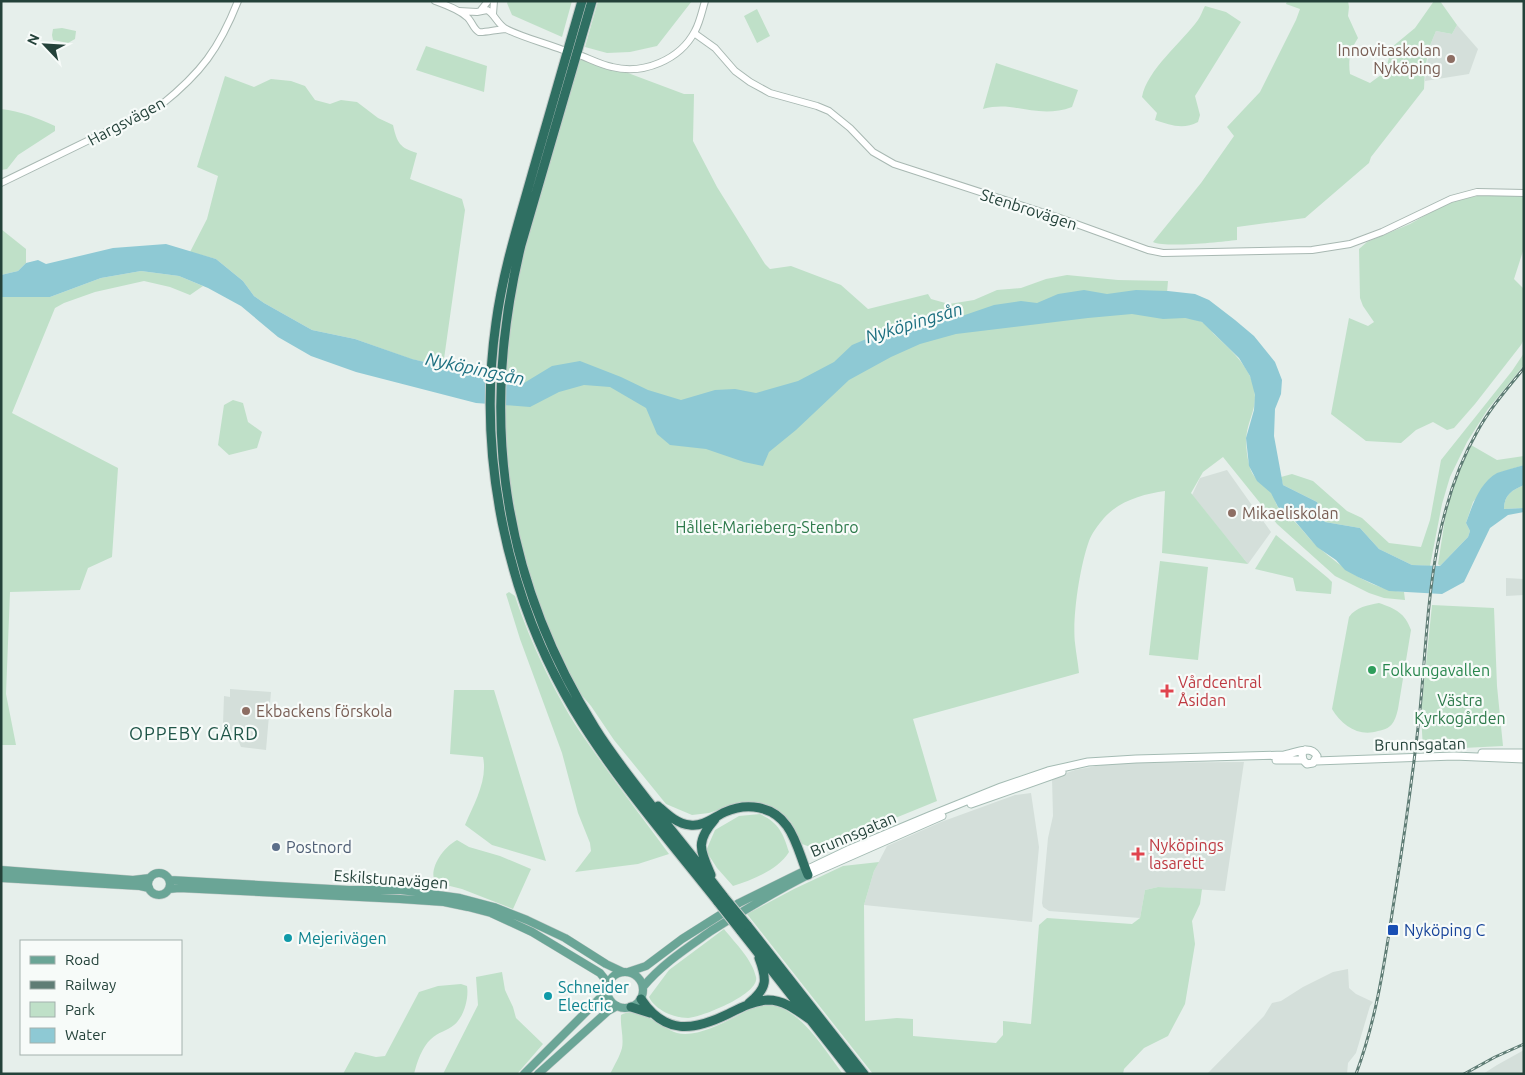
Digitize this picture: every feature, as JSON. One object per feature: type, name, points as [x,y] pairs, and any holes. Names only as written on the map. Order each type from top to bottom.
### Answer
[{"type":"highway","points":[[582,1],[504,274],[496,325],[496,424],[493,466],[511,558],[530,617],[551,668],[597,747],[864,1074]]},
{"type":"highway","points":[[496,368],[519,253],[592,1]]},
{"type":"highway","points":[[496,424],[519,557],[537,612],[560,665],[584,710],[607,746],[716,886]]},
{"type":"highway","points":[[642,793],[674,820],[683,824],[697,826],[733,809],[747,806],[766,809],[784,822],[791,833],[807,872]]},
{"type":"highway","points":[[718,816],[706,832],[701,853],[721,899]]},
{"type":"highway","points":[[743,928],[763,968],[765,983],[760,993],[747,1005]]},
{"type":"highway","points":[[756,951],[854,1074]]},
{"type":"highway","points":[[641,998],[654,1014]]},
{"type":"highway","points":[[631,1007],[654,1014],[672,1026],[687,1028],[707,1023],[747,1005],[768,1000],[782,1002],[812,1021]]},
{"type":"main road","points":[[1305,750],[1313,750],[1316,757],[1310,764],[1303,760],[1302,754],[1305,750]]},
{"type":"main road","name":"Brunnsgatan","points":[[643,987],[666,964],[697,941],[807,872],[850,849],[1035,778],[1088,762],[1284,755],[1305,750]]},
{"type":"main road","name":"Brunnsgatan","points":[[1316,757],[1524,753]]},
{"type":"main road","name":"Brunnsgatan","points":[[1316,757],[1454,756],[1524,759]]},
{"type":"main road","name":"Brunnsgatan","points":[[1218,758],[1303,760]]},
{"type":"main road","points":[[1,870],[133,880],[150,878],[155,873],[161,872],[166,874],[170,880],[169,889],[166,893],[160,895],[154,894],[149,888],[140,886],[1,878]]},
{"type":"main road","name":"Brunnsgatan","points":[[626,972],[646,966],[682,939],[740,903],[807,872]]},
{"type":"main road","points":[[149,888],[150,878]]},
{"type":"main road","name":"Eskilstunavägen","points":[[170,880],[349,890],[401,890],[460,898],[494,907],[527,920],[565,938],[606,964],[626,972]]},
{"type":"main road","name":"Eskilstunavägen","points":[[169,889],[400,899],[444,902],[468,907],[491,913],[532,932],[600,973],[608,987]]},
{"type":"main road","points":[[524,1074],[608,987],[614,976],[626,972],[637,976],[643,987],[641,998],[631,1007],[624,1008],[617,1006],[610,1000],[608,987]]},
{"type":"main road","points":[[538,1074],[608,1011],[617,1006]]},
{"type":"street","name":"Hargsvägen","points":[[1,183],[161,105],[182,89],[206,63],[222,39],[238,1]]},
{"type":"street","points":[[434,1],[459,11],[480,32],[488,32],[492,29],[507,29],[563,50]]},
{"type":"street","points":[[472,23],[473,17],[488,1]]},
{"type":"street","points":[[492,29],[495,23],[494,1]]},
{"type":"street","points":[[582,56],[612,67],[627,69],[649,67],[662,62],[678,52],[694,33],[702,15],[705,1]]},
{"type":"street","points":[[459,11],[486,10],[507,29]]},
{"type":"street","name":"Stenbrovägen","points":[[694,33],[715,48],[735,71],[750,82],[770,92],[829,111],[850,128],[873,152],[894,164],[1020,207],[1057,217],[1148,250],[1162,253],[1312,250],[1350,244],[1382,232],[1451,199],[1477,192],[1524,193]]},
{"type":"shaded area","name":"Innovitaskolan Nyköping","points":[[1457,25],[1478,49],[1469,74],[1425,81],[1429,48],[1436,31],[1452,34]]},
{"type":"shaded area","name":"Mikaeliskolan","points":[[1227,470],[1271,532],[1248,564],[1192,495],[1200,478]]},
{"type":"shaded area","points":[[1506,578],[1524,579],[1524,595],[1506,596]]},
{"type":"shaded area","name":"Ekbackens förskola","points":[[230,689],[271,692],[266,750],[241,747],[235,733],[227,732],[223,724],[224,696],[230,697]]},
{"type":"shaded area","name":"Nyköpings lasarett","points":[[1244,762],[1225,891],[1158,887],[1145,890],[1140,918],[1049,911],[1043,907],[1048,838],[1053,816],[1052,778],[1075,770],[1112,763]]},
{"type":"shaded area","points":[[1031,793],[1039,847],[1032,922],[864,905],[874,871],[887,846],[941,822],[1015,795]]},
{"type":"shaded area","points":[[1348,969],[1349,988],[1356,994],[1373,1002],[1370,1006],[1356,1053],[1348,1063],[1347,1074],[1207,1074],[1264,1016],[1272,1003],[1281,1001],[1303,987],[1333,972]]},
{"type":"shaded area","points":[[1524,1050],[1524,1074],[1483,1074],[1497,1065]]},
{"type":"green space","points":[[508,1],[572,1],[562,37],[512,15],[507,3]]},
{"type":"green space","points":[[598,1],[692,1],[657,46],[630,52],[607,53],[585,47]]},
{"type":"green space","points":[[1287,1],[1348,1],[1348,16],[1358,38],[1350,55],[1350,74],[1370,83],[1385,72],[1392,47],[1415,28],[1434,1],[1440,1],[1457,25],[1452,34],[1436,31],[1429,48],[1424,89],[1371,157],[1369,163],[1305,218],[1237,227],[1237,240],[1181,245],[1153,242],[1201,183],[1234,136],[1227,127],[1260,92],[1300,9],[1286,4]]},
{"type":"green space","points":[[1205,6],[1226,12],[1241,22],[1195,96],[1200,115],[1198,122],[1182,126],[1155,120],[1157,113],[1142,97],[1145,87],[1158,67],[1198,20]]},
{"type":"green space","points":[[757,9],[770,36],[757,43],[744,16]]},
{"type":"green space","points":[[62,28],[76,31],[75,39],[68,43],[53,40],[53,29]]},
{"type":"green space","points":[[426,46],[487,66],[484,92],[416,70]]},
{"type":"green space","name":"Hållet-Marieberg-Stenbro","points":[[580,55],[684,94],[694,94],[693,141],[717,187],[765,264],[770,269],[791,266],[841,285],[868,309],[928,294],[931,299],[949,304],[974,300],[997,290],[1021,288],[1046,279],[1067,275],[1118,280],[1168,281],[1165,317],[1193,319],[1204,323],[1241,362],[1251,379],[1255,401],[1247,431],[1246,445],[1249,464],[1253,474],[1272,493],[1280,509],[1328,555],[1358,577],[1380,587],[1404,592],[1405,600],[1384,598],[1369,593],[1335,576],[1277,524],[1223,457],[1203,472],[1191,493],[1248,564],[1162,553],[1165,491],[1132,499],[1110,512],[1090,538],[1080,577],[1074,632],[1079,673],[913,719],[937,801],[861,832],[847,841],[832,846],[813,848],[802,844],[791,822],[781,813],[767,805],[752,802],[739,803],[709,813],[692,815],[666,804],[614,740],[591,706],[578,691],[541,611],[527,567],[515,519],[507,466],[503,425],[508,322],[522,250],[528,236]]},
{"type":"green space","points":[[996,63],[1078,90],[1072,107],[1048,112],[1005,107],[983,109]]},
{"type":"green space","points":[[225,76],[254,87],[271,79],[291,81],[305,86],[315,100],[330,104],[341,100],[357,102],[378,118],[393,125],[400,144],[417,153],[410,179],[462,199],[465,210],[443,366],[411,359],[355,339],[312,330],[254,296],[243,281],[216,259],[190,252],[207,219],[218,176],[197,167]]},
{"type":"green space","points":[[1,109],[22,113],[42,120],[55,126],[55,131],[18,155],[7,169],[1,170]]},
{"type":"green space","points":[[1477,196],[1524,196],[1524,248],[1514,279],[1524,289],[1524,339],[1475,404],[1454,428],[1447,430],[1433,422],[1416,430],[1401,443],[1366,441],[1331,414],[1349,318],[1368,326],[1374,322],[1360,298],[1359,249],[1367,242],[1410,224],[1454,201]]},
{"type":"green space","points":[[1,229],[26,249],[26,263],[18,271],[1,275]]},
{"type":"green space","points":[[141,271],[179,276],[203,286],[190,295],[170,287],[144,281],[95,292],[55,308],[12,413],[118,468],[112,557],[88,568],[80,590],[10,592],[6,694],[16,745],[1,745],[1,297],[50,297],[101,278]]},
{"type":"green space","points":[[1524,353],[1524,365],[1488,409],[1467,442],[1450,477],[1442,504],[1430,566],[1412,565],[1379,549],[1360,528],[1325,522],[1317,502],[1283,485],[1281,477],[1292,474],[1313,481],[1347,511],[1362,518],[1389,543],[1421,547],[1430,520],[1441,460],[1512,371]]},
{"type":"green space","points":[[233,400],[243,403],[248,422],[262,432],[257,448],[229,455],[218,445],[224,405]]},
{"type":"green space","points":[[1471,445],[1497,460],[1524,456],[1524,465],[1496,474],[1473,502],[1466,523],[1470,531],[1468,537],[1440,566],[1438,564],[1447,506],[1457,476]]},
{"type":"green space","points":[[1524,485],[1524,508],[1504,509],[1507,497]]},
{"type":"green space","points":[[1276,535],[1332,582],[1331,594],[1296,591],[1293,578],[1255,569]]},
{"type":"green space","points":[[1160,561],[1208,567],[1198,660],[1149,655]]},
{"type":"green space","points":[[509,592],[515,596],[528,632],[564,706],[585,739],[669,854],[638,864],[575,872],[591,851],[590,843],[578,813],[562,753],[520,639],[506,594]]},
{"type":"green space","name":"Folkungavallen","points":[[1379,603],[1399,612],[1406,619],[1411,630],[1395,720],[1381,731],[1364,732],[1352,729],[1346,725],[1332,709],[1349,617],[1359,609]]},
{"type":"green space","name":"Västra Kyrkogården","points":[[1432,605],[1494,608],[1497,686],[1503,746],[1423,750],[1421,713]]},
{"type":"green space","points":[[454,690],[494,690],[546,861],[492,845],[465,825],[482,783],[484,766],[483,757],[450,754]]},
{"type":"green space","points":[[760,814],[776,825],[785,839],[789,852],[771,869],[733,886],[717,868],[706,851],[715,830],[739,816]]},
{"type":"green space","points":[[457,840],[469,847],[500,856],[531,869],[513,909],[462,889],[450,886],[439,888],[433,876],[434,869],[441,855]]},
{"type":"green space","points":[[879,862],[874,871],[864,905],[865,1021],[897,1018],[913,1019],[913,1036],[996,1043],[1003,1035],[1003,1021],[1031,1024],[1039,925],[1047,918],[1132,924],[1140,918],[1145,890],[1158,887],[1202,889],[1200,904],[1192,921],[1195,944],[1185,1004],[1168,1036],[1144,1048],[1124,1069],[1123,1074],[873,1074],[747,914],[843,866]]},
{"type":"green space","points":[[724,929],[751,964],[756,977],[755,984],[729,1004],[695,1017],[677,1017],[656,1006],[649,997],[669,970]]},
{"type":"green space","points":[[502,972],[505,990],[516,1018],[543,1044],[517,1074],[443,1074],[478,1005],[476,977]]},
{"type":"green space","points":[[461,984],[467,986],[467,991],[465,1007],[461,1017],[458,1022],[428,1042],[420,1055],[414,1074],[343,1074],[355,1052],[376,1057],[385,1056],[419,992],[438,986]]},
{"type":"green space","points":[[766,1003],[779,1006],[800,1021],[819,1041],[843,1074],[610,1074],[622,1048],[621,1015],[635,1012],[677,1033],[686,1034],[707,1030]]},
{"type":"water","name":"Nyköpingsån","points":[[166,244],[216,259],[243,281],[254,296],[312,330],[355,339],[429,363],[465,366],[479,377],[507,384],[524,383],[552,366],[580,361],[648,390],[681,400],[715,390],[735,389],[756,393],[798,381],[834,362],[852,345],[895,327],[931,316],[962,316],[994,305],[1021,301],[1037,303],[1058,294],[1084,290],[1107,294],[1136,290],[1195,294],[1209,300],[1254,336],[1275,362],[1282,380],[1281,394],[1275,409],[1274,436],[1283,485],[1317,502],[1325,522],[1360,528],[1379,549],[1412,565],[1440,566],[1468,537],[1470,531],[1466,523],[1474,502],[1481,488],[1497,473],[1524,465],[1524,485],[1507,497],[1504,509],[1524,508],[1524,512],[1508,515],[1490,528],[1464,582],[1442,594],[1389,591],[1345,570],[1336,560],[1317,547],[1294,520],[1278,507],[1271,493],[1257,481],[1249,466],[1246,438],[1254,410],[1255,395],[1250,376],[1239,358],[1202,322],[1185,318],[1163,319],[1132,314],[1088,318],[956,334],[920,344],[891,357],[849,380],[796,430],[769,452],[763,466],[744,462],[706,449],[670,445],[657,434],[646,408],[610,387],[584,385],[559,392],[530,407],[476,403],[356,372],[311,356],[278,337],[241,306],[208,288],[179,276],[141,271],[101,278],[50,297],[1,297],[1,275],[18,271],[26,263],[38,260],[46,264],[113,248]]},
{"type":"railway","points":[[1356,1074],[1370,1032],[1391,923],[1405,830],[1420,710],[1429,603],[1440,532],[1461,464],[1477,432],[1493,407],[1524,368]]},
{"type":"railway","points":[[1464,1074],[1524,1044]]},
{"type":"place","name":"Innovitaskolan Nyköping","points":[[1451,59]]},
{"type":"place","name":"Mikaeliskolan","points":[[1232,513]]},
{"type":"place","name":"Folkungavallen","points":[[1372,670]]},
{"type":"place","name":"Vårdcentral Åsidan","points":[[1167,691]]},
{"type":"place","name":"Ekbackens förskola","points":[[246,711]]},
{"type":"place","name":"Postnord","points":[[276,847]]},
{"type":"place","name":"Nyköpings lasarett","points":[[1138,854]]},
{"type":"place","name":"Nyköping C","points":[[1393,930]]},
{"type":"place","name":"Mejerivägen","points":[[288,938]]},
{"type":"place","name":"Schneider Electric","points":[[548,996]]},
{"type":"district","name":"OPPEBY GÅRD","points":[[194,734]]}]
